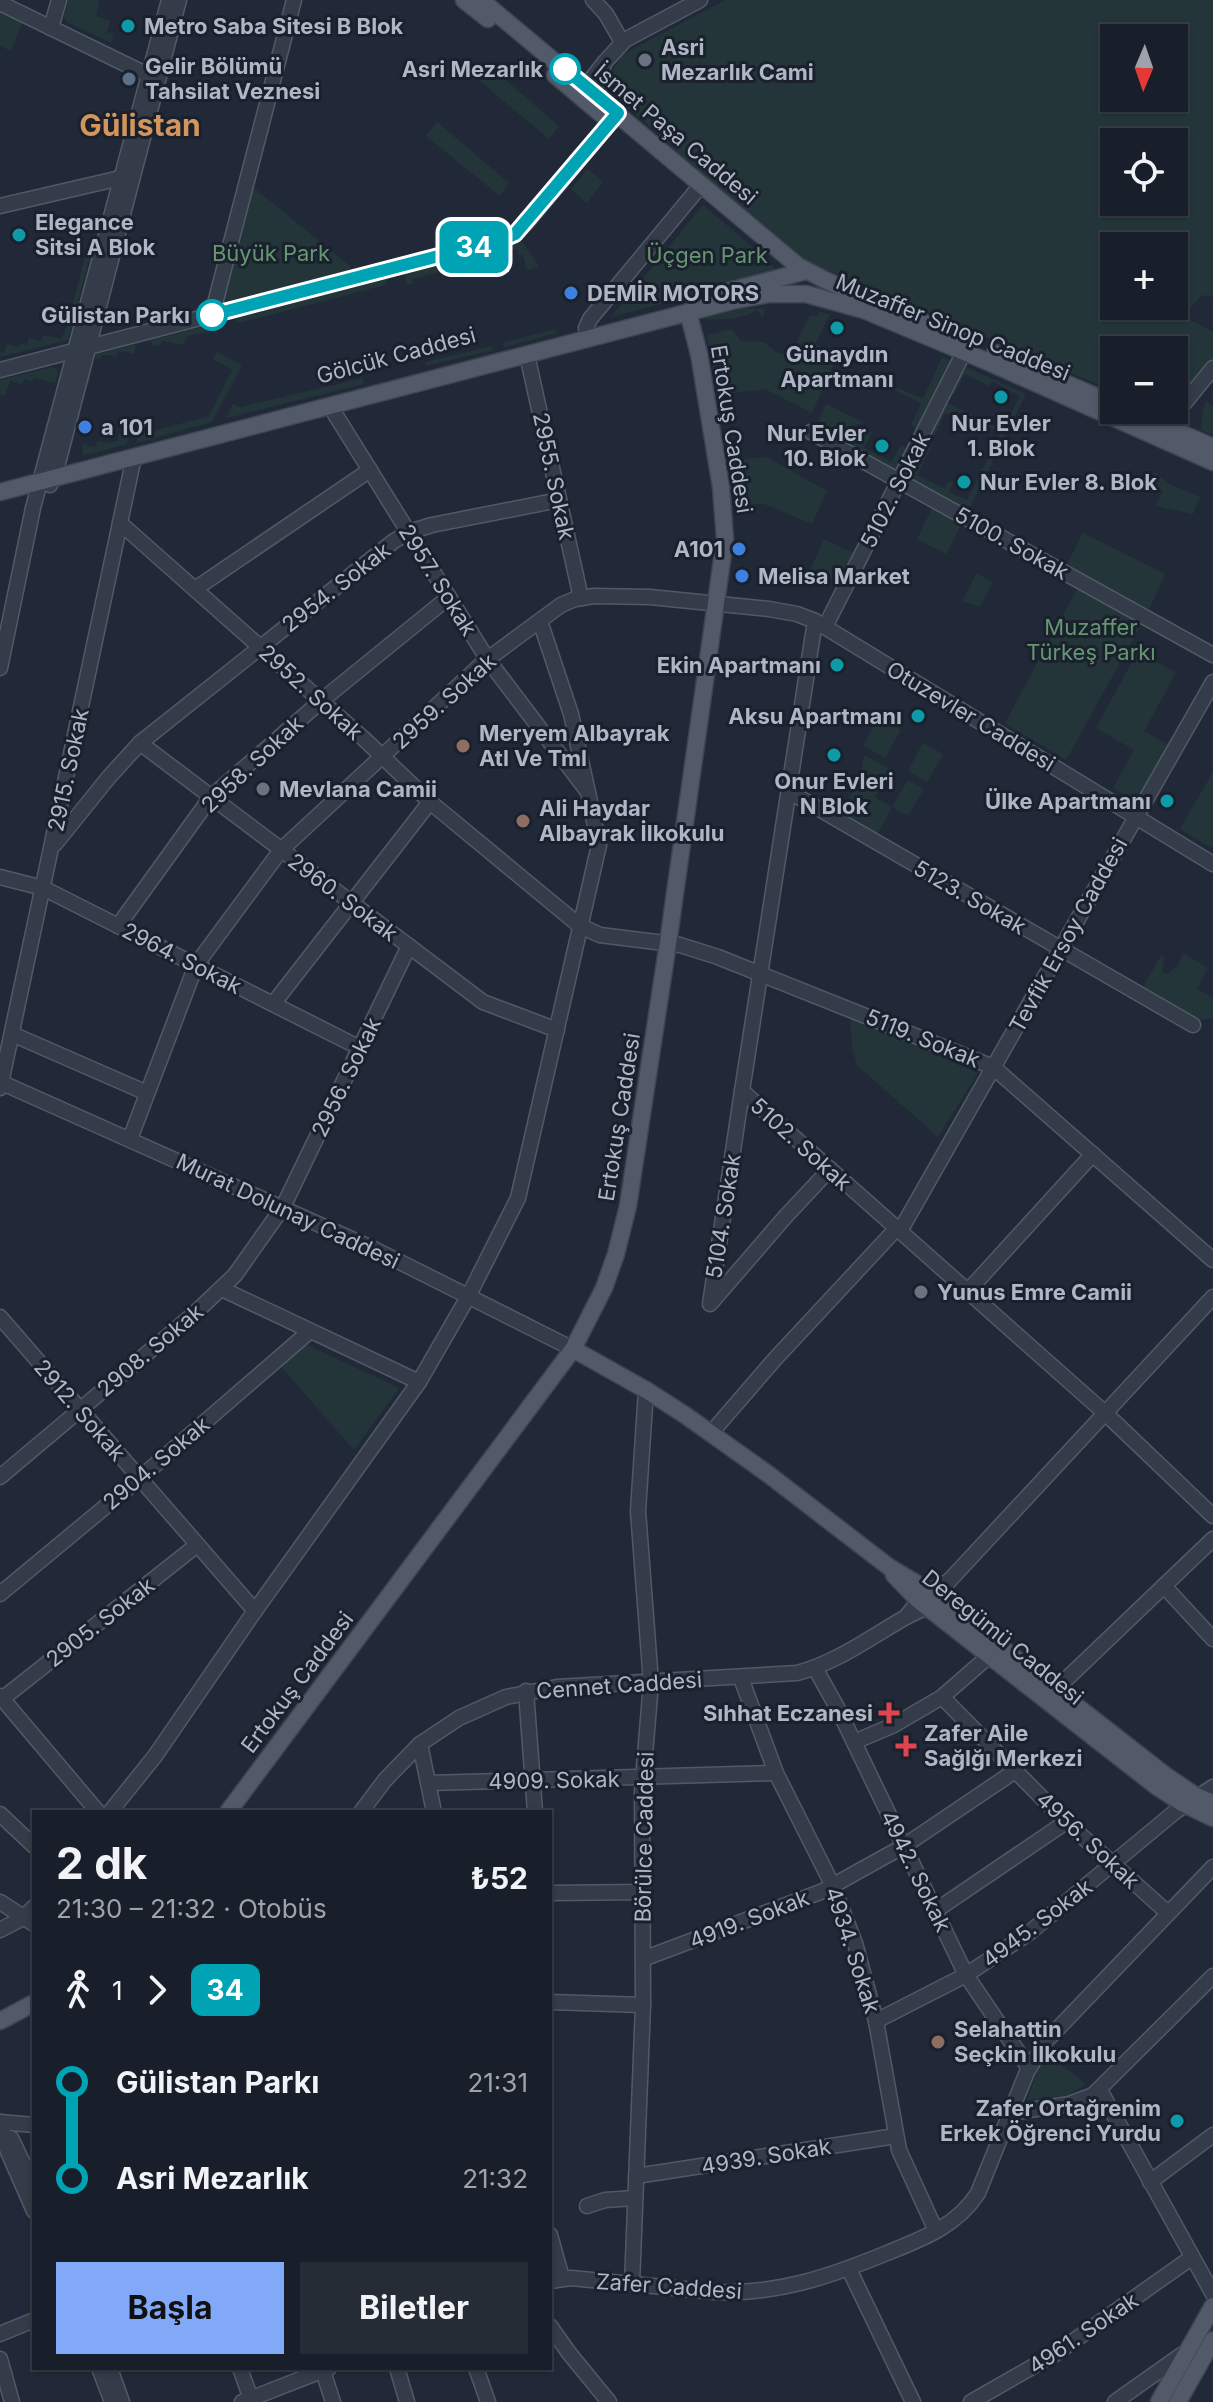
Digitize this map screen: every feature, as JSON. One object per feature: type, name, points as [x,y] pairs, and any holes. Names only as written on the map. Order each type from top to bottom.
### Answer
[{"type":"main road","name":"İsmet Paşa Caddesi","points":[[464,0],[590,97]]},
{"type":"main road","name":"İsmet Paşa Caddesi","points":[[481,0],[803,281]]},
{"type":"main road","name":"Gölcük Caddesi","points":[[0,481],[134,457],[527,355],[593,332],[756,296],[803,281]]},
{"type":"main road","name":"Gölcük Caddesi","points":[[0,492],[49,474],[593,332],[803,281]]},
{"type":"main road","name":"Muzaffer Sinop Caddesi","points":[[803,281],[864,310],[1161,432],[1213,447]]},
{"type":"main road","name":"Muzaffer Sinop Caddesi","points":[[803,281],[1100,398]]},
{"type":"main road","name":"Ertokuş Caddesi","points":[[229,1810],[573,1349],[604,1288],[623,1229],[668,943],[725,539],[724,511],[699,354],[688,312]]},
{"type":"main road","name":"Muzaffer Sinop Caddesi","points":[[1149,424],[1213,462]]},
{"type":"main road","name":"Deregümü Caddesi","points":[[573,1349],[646,1390],[768,1474],[889,1567],[989,1656],[1156,1786],[1202,1798]]},
{"type":"main road","name":"Deregümü Caddesi","points":[[928,1599],[1055,1690],[1165,1775],[1202,1798],[1213,1818]]},
{"type":"main road","points":[[0,2021],[32,2004]]},
{"type":"main road","points":[[1159,2402],[1213,2306]]},
{"type":"main road","points":[[1178,2402],[1213,2340]]},
{"type":"street","points":[[51,28],[59,0]]},
{"type":"street","points":[[154,78],[169,0]]},
{"type":"street","points":[[0,668],[33,508],[49,474],[154,78],[179,0]]},
{"type":"street","points":[[212,315],[294,0]]},
{"type":"street","points":[[593,0],[606,14],[622,42]]},
{"type":"street","points":[[590,97],[604,63],[622,42],[700,0]]},
{"type":"street","points":[[0,3],[154,78]]},
{"type":"street","points":[[0,370],[509,237],[527,222],[614,117]]},
{"type":"street","points":[[0,206],[128,176]]},
{"type":"street","points":[[593,332],[590,319],[702,191]]},
{"type":"street","name":"5102. Sokak","points":[[964,352],[899,481],[820,624],[788,791],[742,1091],[1105,1413],[1213,1516]]},
{"type":"street","name":"2955. Sokak","points":[[527,355],[581,598]]},
{"type":"street","points":[[1161,432],[1213,368]]},
{"type":"street","name":"2957. Sokak","points":[[112,1810],[155,1756],[419,1382],[468,1297],[518,1198],[599,845],[588,792],[488,660],[330,406]]},
{"type":"street","name":"5100. Sokak","points":[[811,432],[1213,655]]},
{"type":"street","name":"2915. Sokak","points":[[0,1084],[134,457]]},
{"type":"street","points":[[195,589],[370,470]]},
{"type":"street","name":"2954. Sokak","points":[[51,850],[140,743],[409,532],[559,500]]},
{"type":"street","name":"2952. Sokak","points":[[120,523],[430,802],[580,926],[600,935],[668,943]]},
{"type":"street","name":"2959. Sokak","points":[[130,1139],[196,965],[281,850],[382,756],[488,660],[561,605],[581,598],[634,596],[717,602]]},
{"type":"street","name":"2958. Sokak","points":[[118,926],[211,797],[321,701],[449,597]]},
{"type":"street","name":"Otuzevler Caddesi","points":[[717,602],[782,611],[820,624],[1213,864]]},
{"type":"street","points":[[540,621],[571,714],[588,792]]},
{"type":"street","name":"Tevfik Ersoy Caddesi","points":[[711,1433],[775,1359],[898,1230],[1213,682]]},
{"type":"street","name":"2960. Sokak","points":[[140,743],[483,1002],[557,1030]]},
{"type":"street","name":"5123. Sokak","points":[[788,791],[1193,1025]]},
{"type":"street","points":[[273,1004],[430,802]]},
{"type":"street","name":"2964. Sokak","points":[[0,877],[43,888],[360,1048]]},
{"type":"street","name":"5119. Sokak","points":[[668,943],[705,953],[993,1067],[1213,1260]]},
{"type":"street","name":"2956. Sokak","points":[[283,1207],[409,946]]},
{"type":"street","points":[[12,1034],[147,1093]]},
{"type":"street","name":"Murat Dolunay Caddesi","points":[[0,1084],[374,1249],[573,1349]]},
{"type":"street","name":"5104. Sokak","points":[[742,1091],[710,1304],[830,1169]]},
{"type":"street","points":[[968,1291],[1093,1154]]},
{"type":"street","name":"2908. Sokak","points":[[0,1477],[222,1289],[283,1207]]},
{"type":"street","points":[[222,1289],[419,1382]]},
{"type":"street","name":"Cennet Caddesi","points":[[362,1810],[385,1780],[420,1744],[485,1705],[526,1691],[557,1687],[781,1676],[815,1668],[906,1617],[949,1581],[1213,1297]]},
{"type":"street","name":"2912. Sokak","points":[[0,1317],[255,1611]]},
{"type":"street","name":"2904. Sokak","points":[[0,1594],[310,1331]]},
{"type":"street","name":"Börülce Caddesi","points":[[632,2284],[643,2005],[643,1778],[651,1683],[638,1511],[646,1390]]},
{"type":"street","points":[[1055,1690],[1213,1539]]},
{"type":"street","name":"2905. Sokak","points":[[1,1698],[197,1545]]},
{"type":"street","points":[[1164,1586],[1213,1639]]},
{"type":"street","points":[[854,1742],[942,1697],[989,1656]]},
{"type":"street","name":"4942. Sokak","points":[[815,1668],[966,1975],[1029,2068]]},
{"type":"street","name":"4934. Sokak","points":[[741,1678],[776,1773],[833,1886],[864,1971],[896,2136],[904,2163],[936,2231]]},
{"type":"street","points":[[526,1691],[535,1810]]},
{"type":"street","name":"4956. Sokak","points":[[942,1697],[1066,1822],[1168,1913]]},
{"type":"street","points":[[1,1698],[96,1810]]},
{"type":"street","points":[[420,1744],[434,1810]]},
{"type":"street","name":"4919. Sokak","points":[[643,1959],[833,1886],[904,1846],[1015,1771]]},
{"type":"street","name":"4909. Sokak","points":[[428,1783],[776,1773]]},
{"type":"street","name":"4945. Sokak","points":[[876,2021],[966,1975],[1029,1933],[1113,1864],[1202,1798]]},
{"type":"street","points":[[0,1814],[32,1844]]},
{"type":"street","points":[[935,1911],[1066,1822]]},
{"type":"street","name":"Zafer Caddesi","points":[[556,2280],[715,2292],[755,2292],[799,2285],[849,2269],[936,2231],[961,2215],[978,2193],[1029,2068],[1045,2042],[1168,1913],[1211,1873]]},
{"type":"street","points":[[552,1893],[643,1892]]},
{"type":"street","points":[[0,1902],[30,1916]]},
{"type":"street","points":[[0,1930],[30,1916]]},
{"type":"street","points":[[1010,2113],[1078,2102],[1100,2090],[1213,1976]]},
{"type":"street","points":[[552,2002],[643,2005]]},
{"type":"street","points":[[1100,2090],[1213,2294]]},
{"type":"street","points":[[0,2121],[32,2125]]},
{"type":"street","points":[[0,2121],[32,2182]]},
{"type":"street","points":[[0,2121],[8,2152],[32,2206]]},
{"type":"street","points":[[1150,2182],[1213,2135]]},
{"type":"street","name":"4939. Sokak","points":[[636,2176],[896,2136]]},
{"type":"street","points":[[587,2206],[605,2200],[635,2198]]},
{"type":"street","points":[[552,2250],[556,2280]]},
{"type":"street","name":"4961. Sokak","points":[[971,2402],[1055,2354],[1191,2258]]},
{"type":"street","points":[[849,2269],[913,2402]]},
{"type":"street","points":[[0,2334],[32,2321]]},
{"type":"street","points":[[552,2329],[609,2402]]},
{"type":"street","points":[[1115,2402],[1188,2351]]},
{"type":"street","points":[[0,2359],[12,2402]]},
{"type":"street","points":[[100,2370],[112,2402]]},
{"type":"street","points":[[111,2370],[122,2402]]},
{"type":"street","points":[[240,2370],[248,2401],[322,2370]]},
{"type":"street","points":[[324,2370],[333,2402]]},
{"type":"street","points":[[398,2370],[407,2402]]},
{"type":"street","points":[[477,2370],[488,2402]]},
{"type":"green space","points":[[68,0],[99,0],[96,16],[110,21],[106,34],[114,33],[111,43],[67,22],[64,16]]},
{"type":"green space","points":[[725,0],[1213,0],[1213,297],[1202,295],[1188,311],[1188,232],[1100,232],[1100,320],[1188,319],[1213,332],[1213,359],[1188,388],[1188,336],[1100,336],[1100,385],[817,266],[783,246],[614,95],[617,76],[611,73],[622,55]]},
{"type":"green space","points":[[0,9],[21,19],[11,51],[0,46]]},
{"type":"green space","points":[[487,64],[559,126],[549,139],[476,78]]},
{"type":"green space","points":[[437,122],[509,183],[500,196],[426,136]]},
{"type":"green space","points":[[588,169],[603,182],[587,203],[571,189]]},
{"type":"green space","name":"Büyük Park","points":[[250,188],[254,188],[350,266],[349,272],[230,305],[221,303]]},
{"type":"green space","name":"Üçgen Park","points":[[703,205],[779,273],[611,317]]},
{"type":"green space","points":[[89,240],[94,241],[68,340],[0,357],[7,344],[27,345],[29,338],[41,341],[43,335],[61,339],[68,324]]},
{"type":"green space","points":[[521,240],[539,267],[527,270],[523,255],[519,256],[517,249],[480,259],[481,264],[477,265],[473,253]]},
{"type":"green space","points":[[451,260],[455,274],[450,275],[448,270],[412,279],[413,284],[407,285],[404,272]]},
{"type":"green space","points":[[387,278],[385,285],[240,323],[236,320],[237,317]]},
{"type":"green space","points":[[765,308],[763,318],[757,310],[737,318],[701,319],[742,309]]},
{"type":"green space","points":[[819,312],[830,314],[815,344],[838,355],[812,413],[765,389],[718,395],[707,335],[732,329],[741,341],[764,342],[776,352],[790,356],[810,315],[818,316]]},
{"type":"green space","points":[[222,322],[220,330],[188,336],[182,345],[163,341],[159,346],[152,345],[151,340]]},
{"type":"green space","points":[[555,329],[557,333],[504,347],[502,343]]},
{"type":"green space","points":[[136,344],[134,354],[118,351],[116,356],[94,358],[88,387],[83,385],[91,356]]},
{"type":"green space","points":[[491,346],[493,350],[426,366],[425,362]]},
{"type":"green space","points":[[217,352],[242,365],[212,422],[136,443],[138,435],[209,416],[232,370],[213,359]]},
{"type":"green space","points":[[942,357],[953,362],[918,429],[911,425],[921,403],[895,390],[898,388],[923,399]]},
{"type":"green space","points":[[964,366],[1026,394],[969,509],[964,510],[911,481],[910,474],[926,443],[931,447],[917,475],[944,488],[949,481],[953,483],[949,492],[967,500],[1001,433],[973,419],[969,425],[945,413],[934,436],[930,434],[946,402],[1002,430],[1020,396],[992,381],[989,386],[965,374],[954,395],[951,393]]},
{"type":"green space","points":[[53,367],[58,371],[55,383],[35,378],[32,381],[24,379],[22,384],[10,381],[5,396],[0,394],[0,380]]},
{"type":"green space","points":[[363,378],[364,384],[227,418],[232,404],[240,407]]},
{"type":"green space","points":[[1206,401],[1213,406],[1213,435],[1201,430]]},
{"type":"green space","points":[[826,404],[864,423],[851,426],[842,443],[819,429],[819,420]]},
{"type":"green space","points":[[872,432],[864,448],[891,462],[901,445],[908,449],[896,473],[851,448],[859,434]]},
{"type":"green space","points":[[119,434],[128,436],[127,444],[83,456],[83,444],[95,447],[98,441],[108,443],[118,440]]},
{"type":"green space","points":[[767,457],[827,491],[812,524],[764,504],[735,505],[728,461]]},
{"type":"green space","points":[[1155,472],[1169,484],[1200,497],[1193,514],[1156,506],[1163,490],[1150,484]]},
{"type":"green space","points":[[933,506],[962,523],[946,554],[917,539]]},
{"type":"green space","points":[[1083,533],[1165,574],[1149,610],[1066,566]]},
{"type":"green space","points":[[824,539],[855,554],[841,582],[810,570]]},
{"type":"green space","points":[[977,573],[993,582],[980,607],[962,601]]},
{"type":"green space","name":"Muzaffer Türkeş Parkı","points":[[1078,587],[1142,623],[1066,760],[1005,723]]},
{"type":"green space","points":[[1138,651],[1176,673],[1144,731],[1170,746],[1137,803],[1113,788],[1134,750],[1096,728]]},
{"type":"green space","points":[[879,717],[901,730],[885,758],[863,746]]},
{"type":"green space","points":[[923,743],[943,754],[927,782],[908,771]]},
{"type":"green space","points":[[864,755],[890,769],[875,797],[892,807],[876,837],[839,816],[856,786],[859,787]]},
{"type":"green space","points":[[1213,772],[1213,845],[1211,848],[1180,829]]},
{"type":"green space","points":[[908,780],[924,789],[908,816],[892,807]]},
{"type":"green space","points":[[1183,953],[1208,968],[1197,989],[1213,998],[1213,1018],[1197,1021],[1142,989],[1162,954],[1162,971],[1167,974],[1178,966]]},
{"type":"green space","points":[[850,1017],[978,1073],[938,1137],[857,1065],[852,1048]]},
{"type":"green space","points":[[303,1343],[399,1388],[354,1450],[282,1368],[282,1360]]},
{"type":"green space","points":[[1045,2052],[1086,2084],[1068,2095],[1027,2100]]},
{"type":"bus line","name":"34","points":[[212,315],[515,234],[618,113],[565,69]]},
{"type":"place","name":"Metro Saba Sitesi B Blok","points":[[128,26]]},
{"type":"place","name":"Asri Mezarlık Cami","points":[[645,60]]},
{"type":"place","name":"Asri Mezarlık","points":[[565,69]]},
{"type":"place","name":"Gelir Bölümü Tahsilat Veznesi","points":[[129,79]]},
{"type":"place","name":"Elegance Sitsi A Blok","points":[[19,235]]},
{"type":"place","name":"DEMİR MOTORS","points":[[571,293]]},
{"type":"place","name":"Gülistan Parkı","points":[[212,315]]},
{"type":"place","name":"Günaydın Apartmanı","points":[[837,328]]},
{"type":"place","name":"Nur Evler 1. Blok","points":[[1001,397]]},
{"type":"place","name":"a 101","points":[[85,427]]},
{"type":"place","name":"Nur Evler 10. Blok","points":[[882,446]]},
{"type":"place","name":"Nur Evler 8. Blok","points":[[964,482]]},
{"type":"place","name":"A101","points":[[739,549]]},
{"type":"place","name":"Melisa Market","points":[[742,576]]},
{"type":"place","name":"Ekin Apartmanı","points":[[837,665]]},
{"type":"place","name":"Aksu Apartmanı","points":[[918,716]]},
{"type":"place","name":"Meryem Albayrak Atl Ve Tml","points":[[463,746]]},
{"type":"place","name":"Onur Evleri N Blok","points":[[834,755]]},
{"type":"place","name":"Mevlana Camii","points":[[263,789]]},
{"type":"place","name":"Ülke Apartmanı","points":[[1167,801]]},
{"type":"place","name":"Ali Haydar Albayrak İlkokulu","points":[[523,821]]},
{"type":"place","name":"Yunus Emre Camii","points":[[921,1292]]},
{"type":"place","name":"Sıhhat Eczanesi","points":[[889,1713]]},
{"type":"place","name":"Zafer Aile Sağlğı Merkezi","points":[[906,1746]]},
{"type":"place","name":"Selahattin Seçkin İlkokulu","points":[[938,2042]]},
{"type":"place","name":"Zafer Ortağrenim Erkek Öğrenci Yurdu","points":[[1177,2121]]},
{"type":"district","name":"Gülistan","points":[[140,126]]}]
